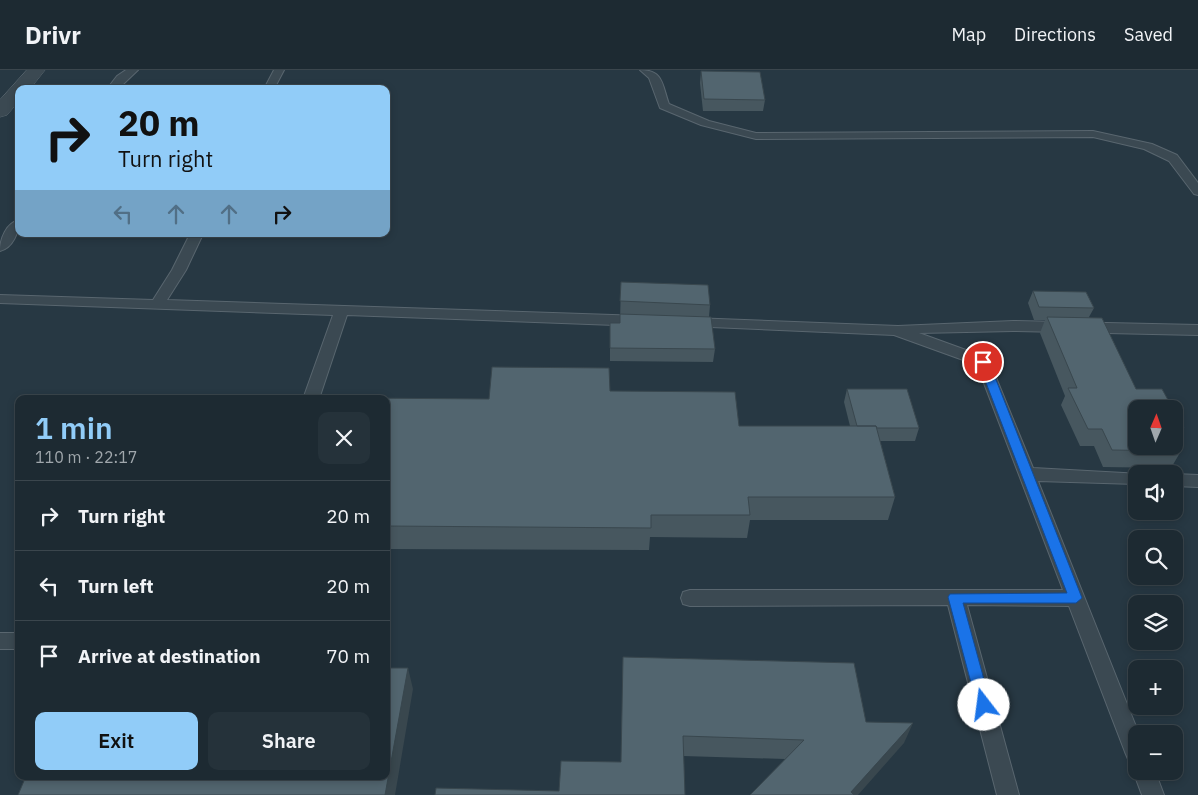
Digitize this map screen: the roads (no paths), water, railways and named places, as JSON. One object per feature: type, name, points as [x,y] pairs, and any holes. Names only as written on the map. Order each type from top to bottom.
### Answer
[{"type":"street","points":[[22,85],[36,70]]},
{"type":"lane","points":[[116,85],[133,70]]},
{"type":"lane","points":[[271,85],[279,70]]},
{"type":"lane","points":[[644,70],[654,76],[664,106],[705,124],[756,136],[1093,134],[1148,146],[1173,158],[1198,191]]},
{"type":"lane","points":[[0,247],[15,229]]},
{"type":"lane","points":[[157,305],[194,237]]},
{"type":"lane","points":[[0,299],[658,322]]},
{"type":"lane","points":[[312,395],[342,311]]},
{"type":"lane","points":[[678,322],[896,330],[1013,326],[1198,330]]},
{"type":"lane","points":[[896,330],[983,362],[1128,731]]},
{"type":"lane","points":[[1027,474],[1128,478]]},
{"type":"lane","points":[[1183,480],[1198,480]]},
{"type":"lane","points":[[955,597],[1008,795]]},
{"type":"lane","points":[[690,598],[1076,598]]},
{"type":"lane","points":[[0,641],[15,641]]},
{"type":"lane","points":[[1147,780],[1153,795]]}]
